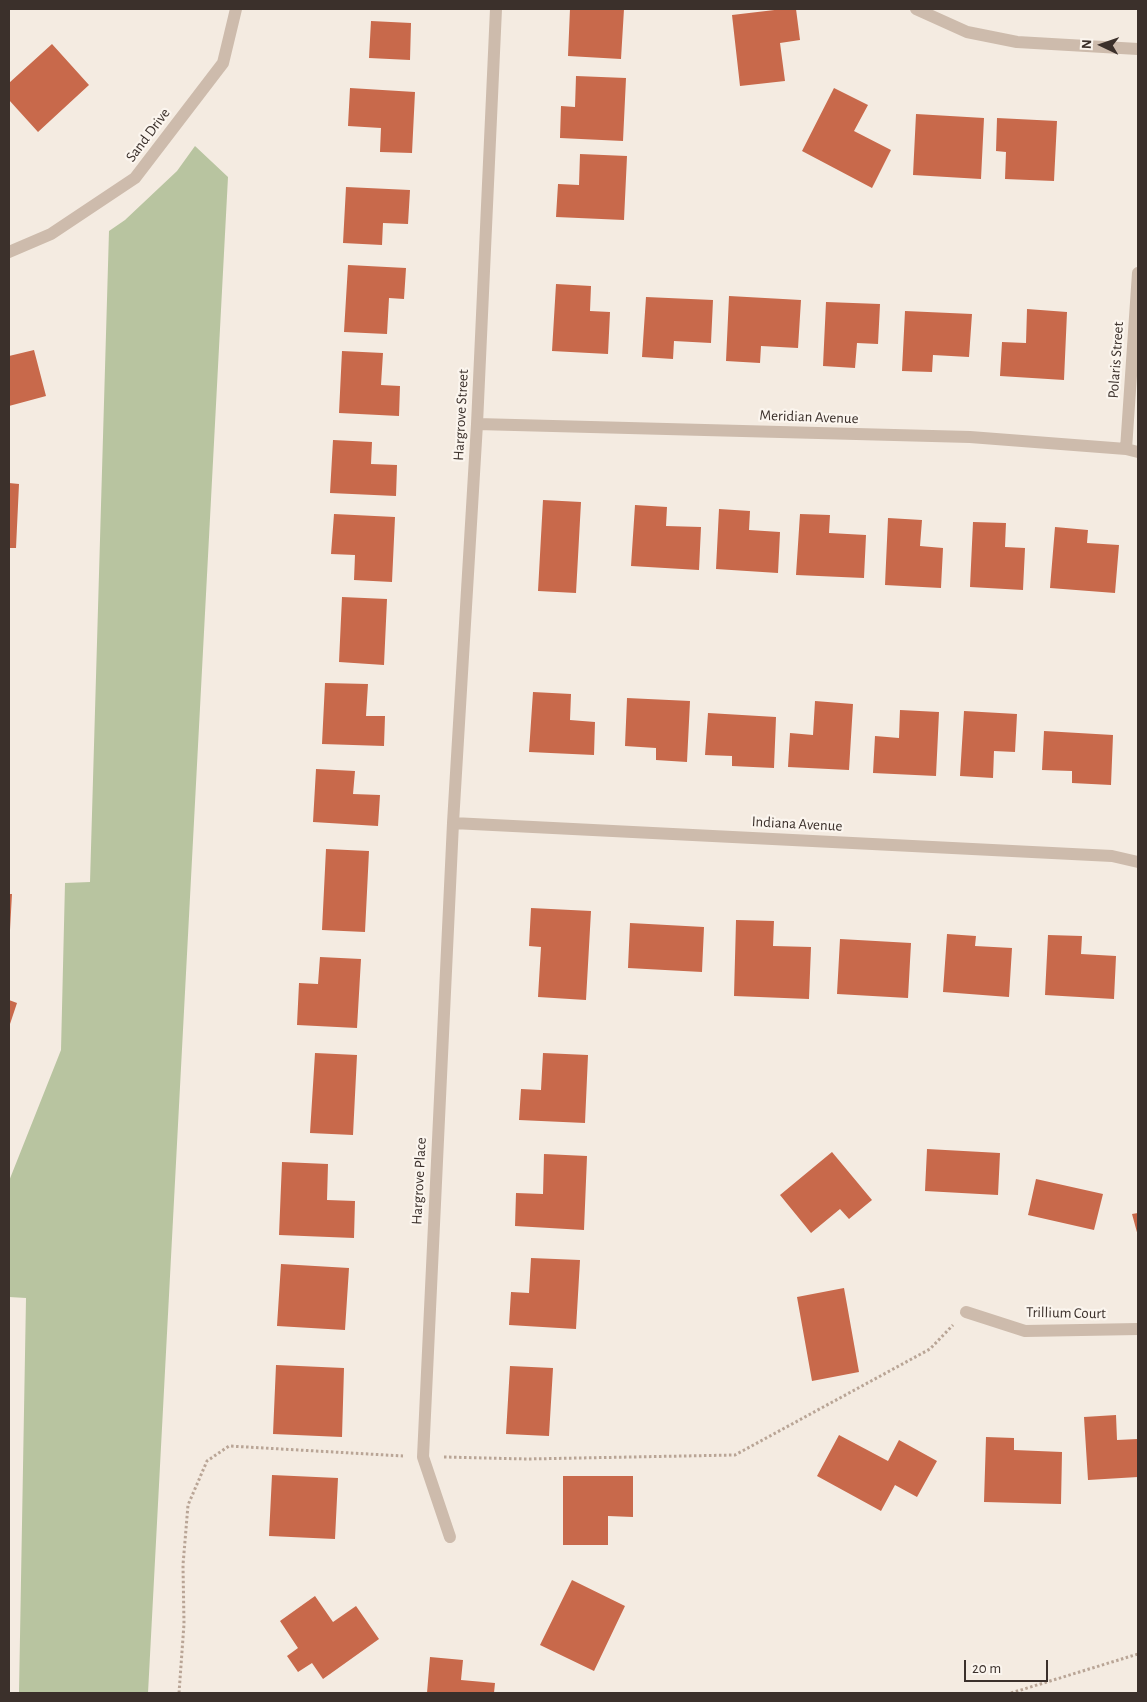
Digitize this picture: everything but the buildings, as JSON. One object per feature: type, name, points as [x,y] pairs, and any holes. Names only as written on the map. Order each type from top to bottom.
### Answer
[{"type":"street","name":"Sand Drive","points":[[9,252],[51,234],[135,178],[224,63],[236,9]]},
{"type":"street","name":"Hargrove Street","points":[[452,823],[477,424],[496,9]]},
{"type":"street","points":[[916,9],[967,32],[1017,42],[1138,49]]},
{"type":"street","name":"Polaris Street","points":[[1132,451],[1138,273]]},
{"type":"street","name":"Meridian Avenue","points":[[477,424],[970,437],[1132,451]]},
{"type":"street","name":"Indiana Avenue","points":[[452,823],[1112,856],[1138,862]]},
{"type":"street","name":"Hargrove Place","points":[[450,1537],[422,1457],[452,823]]},
{"type":"street","name":"Trillium Court","points":[[966,1312],[1025,1331],[1138,1329]]},
{"type":"path","points":[[179,1693],[184,1624],[183,1565],[188,1505],[207,1461],[229,1446],[422,1457],[527,1459],[735,1455],[930,1350],[966,1312]]},
{"type":"path","points":[[1012,1693],[1138,1654]]},
{"type":"green space","points":[[195,146],[228,177],[148,1693],[19,1693],[26,1298],[9,1297],[9,1181],[61,1050],[65,883],[90,882],[109,231],[125,220],[177,171]]}]
